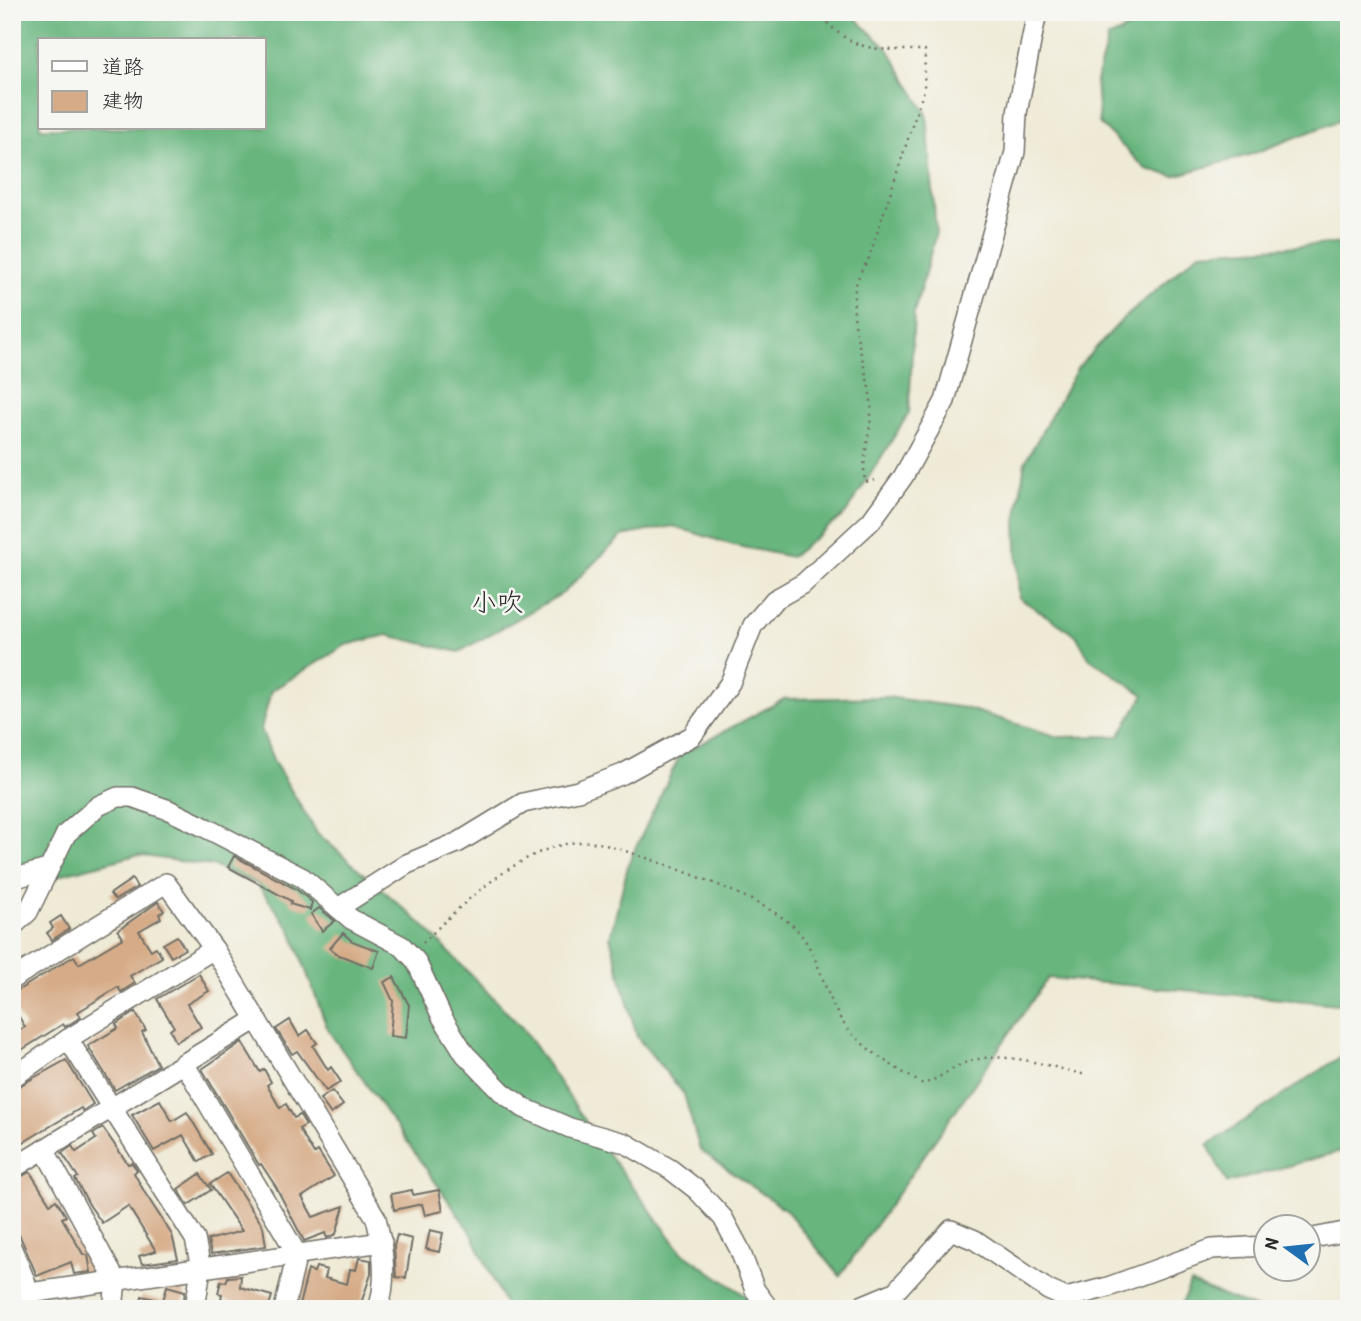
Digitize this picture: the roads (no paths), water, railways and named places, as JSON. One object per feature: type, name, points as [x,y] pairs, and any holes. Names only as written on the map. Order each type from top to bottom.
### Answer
[{"type":"street","points":[[338,908],[407,864],[459,842],[523,803],[578,791],[623,774],[692,736],[730,683],[753,625],[774,600],[804,583],[871,521],[902,477],[946,401],[1015,152],[1017,113],[1037,12]]},
{"type":"street","points":[[12,926],[28,912],[66,834],[98,806],[118,797],[132,797],[169,810],[303,878],[338,908],[380,936],[402,946],[411,956],[442,1017],[466,1054],[502,1092],[524,1108],[570,1128],[625,1143],[670,1169],[697,1190],[723,1218],[739,1248],[755,1290],[769,1309]]},
{"type":"street","points":[[12,878],[48,869]]},
{"type":"street","points":[[12,979],[166,883],[214,949],[255,1020],[363,1192],[376,1218],[382,1242],[383,1293],[378,1309]]},
{"type":"street","points":[[12,1078],[68,1039],[214,949]]},
{"type":"street","points":[[12,1169],[255,1020]]},
{"type":"street","points":[[68,1039],[195,1240],[201,1268],[195,1309]]},
{"type":"street","points":[[184,1063],[297,1254],[284,1309]]},
{"type":"street","points":[[44,1149],[116,1281],[113,1309]]},
{"type":"street","points":[[854,1309],[895,1292],[951,1230],[975,1240],[1048,1290],[1066,1298],[1108,1287],[1212,1249],[1252,1247]]},
{"type":"street","points":[[1322,1236],[1349,1231]]},
{"type":"street","points":[[12,1249],[30,1301],[116,1281],[382,1242]]},
{"type":"district","name":"小吹","points":[[497,601]]}]
